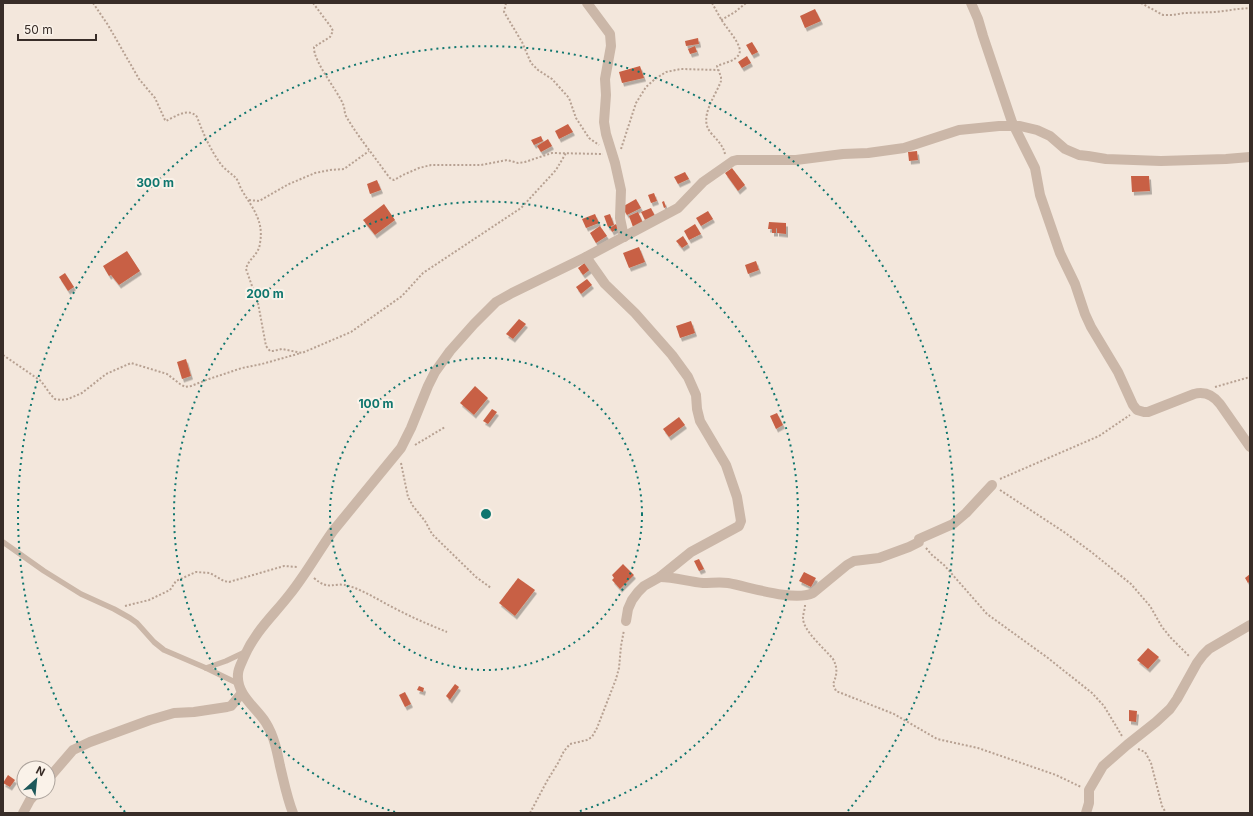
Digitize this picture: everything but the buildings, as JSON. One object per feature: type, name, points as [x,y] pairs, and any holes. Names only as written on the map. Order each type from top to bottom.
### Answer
[{"type":"street","points":[[587,3],[610,34],[611,39],[605,80],[606,101],[604,122],[621,190],[620,218],[624,237]]},
{"type":"street","points":[[971,3],[978,19],[985,44],[1014,127],[1035,168],[1042,201],[1060,253],[1075,284],[1091,327],[1118,372],[1133,405],[1137,410],[1148,412],[1200,393],[1210,395],[1215,398],[1250,448]]},
{"type":"street","points":[[293,813],[287,797],[275,744],[271,733],[266,722],[241,689],[238,674],[246,652],[260,629],[291,594],[333,531],[401,448],[435,372],[450,351],[496,302],[586,257],[678,208],[703,182],[733,161],[737,160],[796,160],[843,154],[868,153],[904,148],[959,130],[999,126],[1020,126],[1037,130],[1050,136],[1065,149],[1079,155],[1106,159],[1162,161],[1250,157]]},
{"type":"street","points":[[586,257],[605,284],[635,313],[672,355],[688,377],[696,394],[697,409],[700,421],[726,464],[737,497],[741,522],[739,526],[691,552],[660,577],[644,586],[632,600],[628,609],[626,621]]},
{"type":"street","points":[[660,577],[671,577],[703,583],[728,583],[780,594],[807,596],[814,593],[847,565],[854,561],[879,558],[909,547],[919,542],[919,539],[953,524],[966,514],[992,485]]},
{"type":"street","points":[[1086,813],[1090,803],[1089,790],[1102,766],[1170,709],[1177,700],[1197,663],[1209,649],[1250,625]]},
{"type":"street","points":[[56,769],[73,750],[90,742],[150,720],[174,714],[231,706],[241,689]]},
{"type":"street","points":[[23,813],[30,800]]},
{"type":"lane","points":[[3,542],[44,571],[81,594],[114,609],[137,624],[164,650],[206,668],[241,689]]},
{"type":"lane","points":[[206,668],[246,652]]},
{"type":"path","points":[[93,3],[139,79],[155,98],[165,120],[166,121],[187,112],[194,113],[210,147],[221,164],[237,180],[248,200],[254,207],[260,225],[260,244],[258,252],[248,263],[246,269],[250,284],[258,303],[266,346],[272,352],[282,349],[302,353]]},
{"type":"path","points":[[313,3],[333,31],[330,37],[314,47],[316,56],[324,73],[343,104],[347,117],[369,151],[393,180],[419,168],[430,166],[481,164],[507,160],[518,163],[552,153],[606,154],[603,148],[589,138],[576,118],[569,98],[552,79],[538,70],[531,63],[522,42],[504,12],[506,3]]},
{"type":"path","points":[[712,3],[721,20],[734,37],[740,48],[740,51],[736,57],[718,65],[721,81],[709,107],[706,118],[706,127],[722,145],[728,165]]},
{"type":"path","points":[[721,20],[735,12],[746,3]]},
{"type":"path","points":[[1141,3],[1163,15],[1212,13],[1250,8]]},
{"type":"path","points":[[615,163],[636,103],[646,87],[666,72],[681,68],[718,70]]},
{"type":"path","points":[[248,200],[259,200],[289,184],[315,173],[344,169],[369,151]]},
{"type":"path","points":[[3,354],[41,381],[50,395],[55,399],[61,400],[68,399],[82,393],[106,374],[131,363],[167,374],[185,387],[242,368],[302,353],[350,332],[402,296],[423,273],[521,208],[556,170],[566,153]]},
{"type":"path","points":[[1200,393],[1228,382],[1250,377]]},
{"type":"path","points":[[1137,410],[1099,436],[1008,475],[992,485],[1064,532],[1131,584],[1150,606],[1162,627],[1171,638],[1197,663]]},
{"type":"path","points":[[414,445],[445,427]]},
{"type":"path","points":[[401,448],[399,452],[408,497],[413,506],[436,538],[476,577],[492,588]]},
{"type":"path","points":[[919,539],[987,614],[1048,658],[1092,693],[1104,706],[1127,745],[1145,752],[1151,763],[1162,806],[1166,813]]},
{"type":"path","points":[[114,609],[139,603],[167,592],[176,581],[196,572],[210,573],[224,581],[229,582],[284,566],[309,568],[312,577],[321,584],[328,586],[340,584],[347,585],[364,592],[408,615],[447,632]]},
{"type":"path","points":[[807,596],[803,618],[804,624],[834,659],[837,674],[833,684],[836,691],[894,714],[937,739],[978,748],[1056,775],[1089,790]]},
{"type":"path","points":[[530,813],[564,751],[570,744],[587,740],[592,737],[597,728],[619,668],[626,621]]}]
